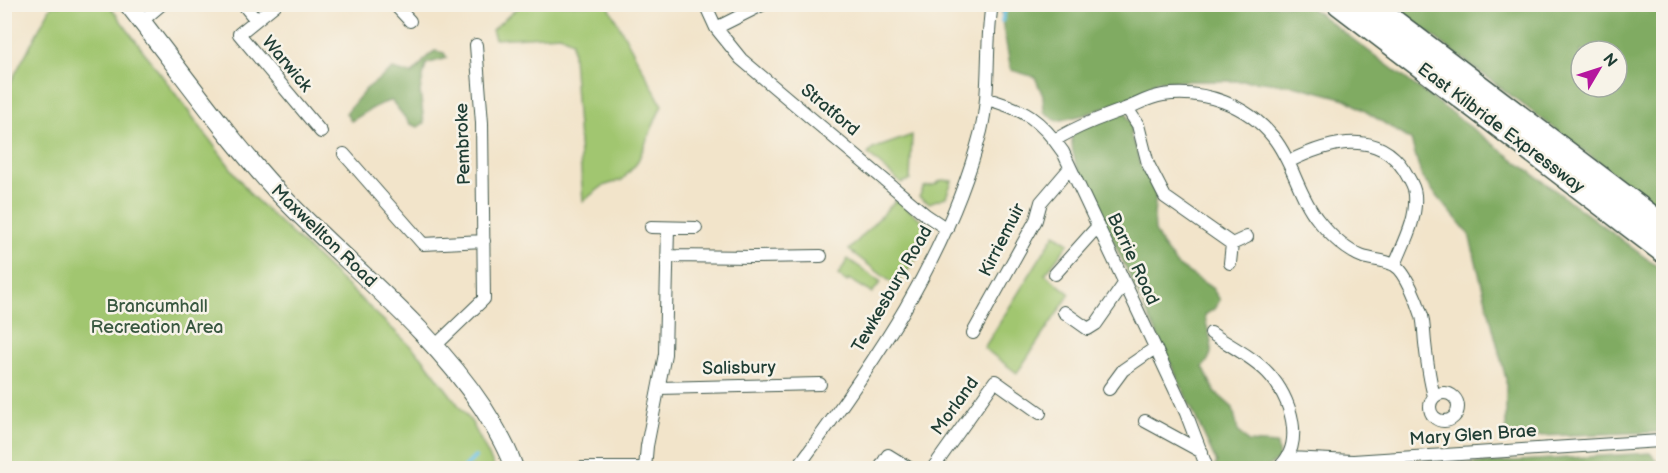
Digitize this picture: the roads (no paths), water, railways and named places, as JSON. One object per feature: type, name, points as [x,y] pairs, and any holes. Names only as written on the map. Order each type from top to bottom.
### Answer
[{"type":"highway","name":"East Kilbride Expressway","points":[[1339,4],[1664,252]]},
{"type":"highway","name":"East Kilbride Expressway","points":[[1371,4],[1664,226]]},
{"type":"street","name":"Maxwellton Road","points":[[128,4],[238,146],[276,189],[324,238],[406,314],[468,385],[500,436],[514,468]]},
{"type":"street","points":[[142,21],[162,4]]},
{"type":"street","name":"Warwick","points":[[243,4],[256,20]]},
{"type":"street","name":"Warwick","points":[[276,4],[239,34],[321,132]]},
{"type":"street","points":[[394,4],[410,21]]},
{"type":"street","name":"Stratford","points":[[705,4],[716,28],[741,59],[926,215],[947,229]]},
{"type":"street","points":[[716,28],[764,4]]},
{"type":"street","name":"Tewkesbury Road","points":[[797,468],[839,411],[910,300],[947,229],[966,180],[981,130],[987,99],[989,23],[992,4]]},
{"type":"street","name":"Pembroke","points":[[435,346],[484,299],[482,123],[476,45]]},
{"type":"street","points":[[1055,140],[1104,115],[1162,95],[1205,96],[1219,99],[1250,116],[1274,139],[1288,162],[1312,213],[1327,231],[1343,246],[1363,257],[1395,265],[1406,279],[1422,316],[1429,375],[1434,396]]},
{"type":"street","name":"Barrie Road","points":[[987,99],[1019,110],[1035,119],[1055,140],[1155,348],[1207,468]]},
{"type":"street","points":[[1127,108],[1138,125],[1148,164],[1165,197],[1232,244]]},
{"type":"street","points":[[1288,162],[1328,148],[1357,142],[1384,149],[1398,161],[1415,193],[1414,221],[1395,265]]},
{"type":"street","points":[[344,154],[423,244],[484,241]]},
{"type":"street","name":"Kirriemuir","points":[[973,333],[1036,220],[1041,202],[1070,168]]},
{"type":"street","points":[[1055,274],[1098,226]]},
{"type":"street","points":[[651,227],[696,228]]},
{"type":"street","points":[[580,468],[645,468],[647,446],[665,354],[668,228]]},
{"type":"street","points":[[1232,244],[1247,237]]},
{"type":"street","points":[[1230,263],[1232,244]]},
{"type":"street","points":[[669,256],[821,256]]},
{"type":"street","points":[[1064,312],[1088,329],[1096,324],[1124,284]]},
{"type":"street","points":[[1211,333],[1269,374],[1289,407],[1294,438],[1289,458],[1278,468]]},
{"type":"street","points":[[1109,389],[1123,370],[1155,348]]},
{"type":"street","name":"Morland","points":[[933,468],[995,381],[1040,414]]},
{"type":"street","name":"Salisbury","points":[[659,388],[820,384]]},
{"type":"street","points":[[1145,421],[1202,452]]},
{"type":"street","name":"Mary Glen Brae","points":[[1289,458],[1353,461],[1660,441]]},
{"type":"street","points":[[880,468],[888,455],[909,468]]},
{"type":"waterway","points":[[1002,21],[1007,4]]},
{"type":"waterway","points":[[464,468],[475,457]]},
{"type":"park label","name":"Brancumhall Recreation Area","points":[[157,316]]}]
